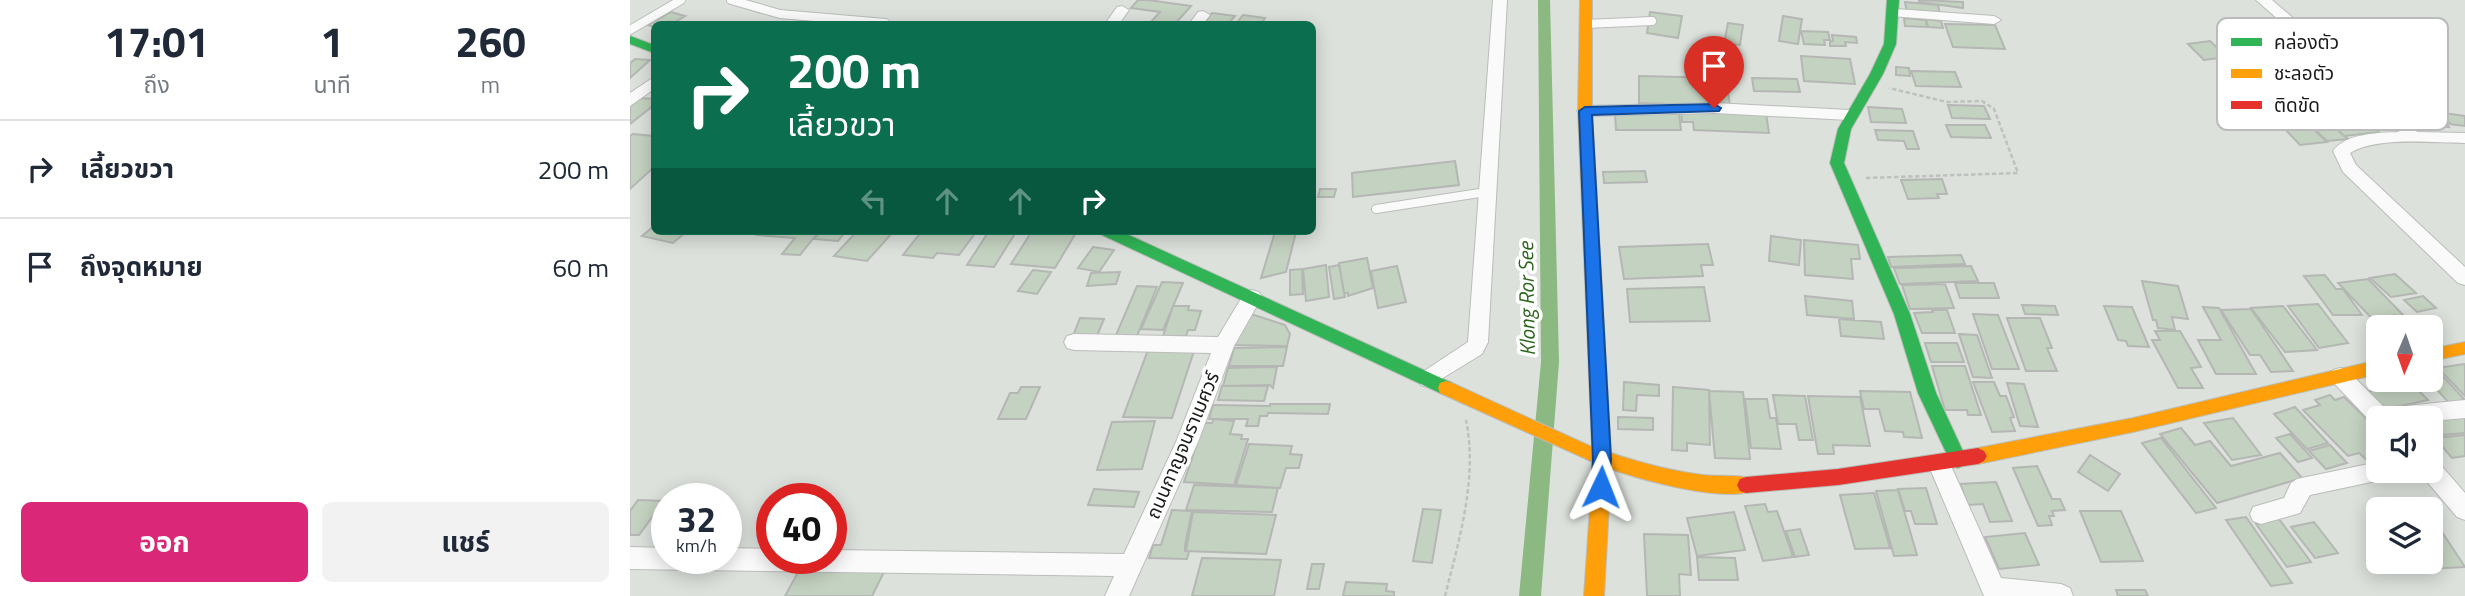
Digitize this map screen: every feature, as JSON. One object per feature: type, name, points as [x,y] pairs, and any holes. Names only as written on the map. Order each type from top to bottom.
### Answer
[{"type":"street","points":[[1428,379],[1475,348],[1478,342],[1500,0]]},
{"type":"street","points":[[1586,0],[1585,111],[1602,460],[1594,596]]},
{"type":"street","points":[[2263,0],[2284,18]]},
{"type":"street","points":[[1994,20],[1894,6],[1892,43],[1849,115],[1836,146],[1837,163],[1902,314],[1948,462],[1995,592],[2060,596]]},
{"type":"street","points":[[1114,21],[1122,10]]},
{"type":"street","points":[[630,40],[651,48]]},
{"type":"street","points":[[630,101],[651,84]]},
{"type":"street","points":[[1585,111],[1700,107],[1849,115]]},
{"type":"street","points":[[2406,130],[2412,137]]},
{"type":"street","points":[[2465,138],[2412,137],[2348,145],[2341,151],[2355,174],[2465,278]]},
{"type":"street","points":[[1116,235],[1602,460],[1672,481],[1733,485],[1779,483],[1948,462],[2086,436],[2366,370]]},
{"type":"street","name":"ถนนกาญจนราเมศวร์","points":[[1117,596],[1187,442],[1224,345],[1252,297]]},
{"type":"street","points":[[1074,342],[1224,345]]},
{"type":"street","points":[[2443,353],[2465,348]]},
{"type":"street","points":[[2340,376],[2370,406]]},
{"type":"street","points":[[2443,411],[2465,409]]},
{"type":"street","points":[[2261,514],[2292,506],[2299,491],[2312,484],[2366,474]]},
{"type":"street","points":[[2442,483],[2465,510]]},
{"type":"street","points":[[630,558],[1130,565]]},
{"type":"lane","points":[[630,30],[681,0]]},
{"type":"lane","points":[[731,0],[780,14],[862,21]]},
{"type":"lane","points":[[1586,24],[1651,21]]},
{"type":"lane","points":[[1376,209],[1486,192]]},
{"type":"path","points":[[1841,177],[2018,173],[1994,109],[1982,101],[1947,102],[1904,90],[1868,87]]},
{"type":"path","points":[[1445,596],[1470,463],[1469,428],[1462,415]]},
{"type":"building","points":[[1138,0],[1191,6],[1178,21],[1152,21],[1160,12],[1131,8]]},
{"type":"building","points":[[1905,2],[1938,5],[1940,15],[1907,13]]},
{"type":"building","points":[[1919,2],[1963,2],[1963,8]]},
{"type":"building","points":[[671,12],[685,16],[676,21],[655,21]]},
{"type":"building","points":[[1650,12],[1682,16],[1678,38],[1647,33]]},
{"type":"building","points":[[1212,13],[1235,16],[1231,21],[1205,21]]},
{"type":"building","points":[[1243,15],[1265,18],[1263,21],[1238,21]]},
{"type":"building","points":[[1783,16],[1802,19],[1798,44],[1779,41]]},
{"type":"building","points":[[1904,18],[1926,20],[1927,27],[1905,26]]},
{"type":"building","points":[[1926,19],[1941,21],[1943,28],[1928,27]]},
{"type":"building","points":[[1728,23],[1743,25],[1740,45],[1724,43]]},
{"type":"building","points":[[1945,24],[1995,25],[2005,49],[1953,47]]},
{"type":"building","points":[[1801,31],[1828,32],[1830,40],[1824,40],[1825,45],[1804,44]]},
{"type":"building","points":[[1832,35],[1856,37],[1857,43],[1845,42],[1846,46],[1830,46]]},
{"type":"building","points":[[2210,41],[2217,48],[2217,58],[2204,60],[2188,44]]},
{"type":"building","points":[[1801,56],[1850,59],[1855,84],[1804,81]]},
{"type":"building","points":[[635,59],[650,60],[630,78],[630,63]]},
{"type":"building","points":[[1896,67],[1909,68],[1910,76],[1896,75]]},
{"type":"building","points":[[1911,71],[1955,72],[1961,87],[1916,86]]},
{"type":"building","points":[[1639,76],[1726,78],[1730,106],[1639,103]]},
{"type":"building","points":[[1752,78],[1797,79],[1800,92],[1754,91]]},
{"type":"building","points":[[640,98],[651,99],[651,107],[630,124],[630,106]]},
{"type":"building","points":[[1948,105],[1984,106],[1990,119],[1952,118]]},
{"type":"building","points":[[1868,107],[1902,109],[1906,123],[1871,122]]},
{"type":"building","points":[[1681,109],[1766,113],[1769,133],[1694,130],[1693,122],[1682,122]]},
{"type":"building","points":[[1615,114],[1679,114],[1681,130],[1616,130]]},
{"type":"building","points":[[2448,114],[2465,116],[2465,126],[2450,124]]},
{"type":"building","points":[[1946,125],[1985,125],[1991,138],[1951,137]]},
{"type":"building","points":[[1875,130],[1913,131],[1919,149],[1907,149],[1904,141],[1878,140]]},
{"type":"building","points":[[2286,130],[2314,130],[2327,142],[2300,145]]},
{"type":"building","points":[[2315,130],[2338,130],[2349,139],[2327,141]]},
{"type":"building","points":[[2338,130],[2379,132],[2344,136]]},
{"type":"building","points":[[630,136],[651,136],[651,170],[630,189]]},
{"type":"building","points":[[1455,161],[1459,185],[1353,197],[1352,173]]},
{"type":"building","points":[[1645,171],[1647,182],[1604,183],[1603,172]]},
{"type":"building","points":[[1942,179],[1947,194],[1937,194],[1939,198],[1908,199],[1901,180]]},
{"type":"building","points":[[1320,189],[1336,189],[1334,197],[1318,197]]},
{"type":"building","points":[[651,228],[651,235],[682,235],[673,243],[642,236]]},
{"type":"building","points":[[757,235],[816,235],[800,255],[782,254],[795,238]]},
{"type":"building","points":[[818,235],[843,235],[838,241],[814,239]]},
{"type":"building","points":[[853,235],[890,235],[867,261],[834,256]]},
{"type":"building","points":[[919,235],[974,235],[959,255],[937,253],[933,258],[903,255]]},
{"type":"building","points":[[986,235],[1014,235],[994,267],[967,265]]},
{"type":"building","points":[[1029,235],[1075,235],[1055,268],[1011,264]]},
{"type":"building","points":[[1274,235],[1295,235],[1286,272],[1261,278]]},
{"type":"building","points":[[1771,236],[1801,240],[1799,265],[1769,261]]},
{"type":"building","points":[[1804,240],[1858,245],[1860,259],[1851,259],[1853,279],[1805,275]]},
{"type":"building","points":[[1708,244],[1713,265],[1701,265],[1703,276],[1624,279],[1619,247]]},
{"type":"building","points":[[1093,247],[1114,250],[1099,272],[1078,268]]},
{"type":"building","points":[[1961,255],[1965,264],[1891,267],[1888,257]]},
{"type":"building","points":[[1367,258],[1373,288],[1348,296],[1348,293],[1344,293],[1339,263]]},
{"type":"building","points":[[1326,265],[1329,297],[1306,301],[1303,269]]},
{"type":"building","points":[[1339,265],[1345,297],[1334,299],[1329,267]]},
{"type":"building","points":[[1397,266],[1406,302],[1378,308],[1371,271]]},
{"type":"building","points":[[1971,266],[1978,281],[1900,284],[1894,268]]},
{"type":"building","points":[[1302,269],[1303,294],[1290,295],[1290,270]]},
{"type":"building","points":[[1033,270],[1051,272],[1037,294],[1018,291]]},
{"type":"building","points":[[1120,272],[1116,284],[1087,286],[1091,273]]},
{"type":"building","points":[[2395,274],[2416,293],[2391,297],[2370,278]]},
{"type":"building","points":[[2325,275],[2336,289],[2343,289],[2362,315],[2333,315],[2304,276]]},
{"type":"building","points":[[2368,279],[2403,315],[2369,315],[2338,283]]},
{"type":"building","points":[[2142,281],[2178,286],[2188,319],[2172,317],[2175,330],[2158,328],[2156,320],[2153,320]]},
{"type":"building","points":[[1162,282],[1183,283],[1163,330],[1141,329]]},
{"type":"building","points":[[1955,283],[1994,283],[1999,298],[1960,298]]},
{"type":"building","points":[[1945,284],[1954,308],[1910,309],[1902,285]]},
{"type":"building","points":[[1137,286],[1157,287],[1137,336],[1116,335]]},
{"type":"building","points":[[1704,287],[1710,321],[1630,322],[1627,289]]},
{"type":"building","points":[[1805,296],[1852,301],[1854,319],[1807,315]]},
{"type":"building","points":[[2423,296],[2436,308],[2417,312],[2404,300]]},
{"type":"building","points":[[2318,304],[2348,343],[2319,348],[2288,306]]},
{"type":"building","points":[[2022,305],[2055,306],[2058,315],[2025,314]]},
{"type":"building","points":[[1173,306],[1189,306],[1188,310],[1201,311],[1195,330],[1188,330],[1186,336],[1163,336]]},
{"type":"building","points":[[2104,306],[2132,307],[2149,347],[2128,346],[2126,341],[2118,340]]},
{"type":"building","points":[[2283,306],[2317,350],[2285,352],[2251,308]]},
{"type":"building","points":[[2203,307],[2219,308],[2256,374],[2216,374],[2198,340],[2221,340]]},
{"type":"building","points":[[2251,309],[2293,371],[2271,372],[2260,355],[2250,355],[2221,310]]},
{"type":"building","points":[[1932,310],[1947,310],[1955,333],[1922,333],[1914,313],[1933,312]]},
{"type":"building","points":[[1251,314],[1285,325],[1290,334],[1287,346],[1233,345]]},
{"type":"building","points":[[1973,314],[1998,315],[2019,369],[1992,369]]},
{"type":"building","points":[[1080,318],[1104,319],[1097,336],[1073,336]]},
{"type":"building","points":[[2007,318],[2040,318],[2052,348],[2047,348],[2057,371],[2026,371]]},
{"type":"building","points":[[1839,319],[1881,322],[1884,339],[1841,336]]},
{"type":"building","points":[[2155,331],[2180,331],[2201,367],[2191,368],[2203,388],[2178,388],[2152,340],[2160,340]]},
{"type":"building","points":[[1959,334],[1977,335],[1992,378],[1973,377]]},
{"type":"building","points":[[1925,343],[1957,343],[1964,362],[1931,362]]},
{"type":"building","points":[[1287,347],[1283,366],[1229,366],[1234,348]]},
{"type":"building","points":[[1148,350],[1194,351],[1172,418],[1123,417]]},
{"type":"building","points":[[2465,365],[2465,396],[2443,373],[2443,367]]},
{"type":"building","points":[[1932,366],[1965,366],[1981,415],[1968,415],[1967,410],[1945,410]]},
{"type":"building","points":[[1277,367],[1273,388],[1270,385],[1223,386],[1228,368]]},
{"type":"building","points":[[2443,376],[2465,400],[2449,403],[2439,392],[2443,392]]},
{"type":"building","points":[[1624,382],[1659,385],[1659,396],[1637,395],[1636,411],[1623,410]]},
{"type":"building","points":[[1973,382],[1994,382],[2000,396],[2006,396],[2014,417],[2010,418],[2015,431],[1992,432]]},
{"type":"building","points":[[2007,383],[2024,384],[2038,427],[2020,426]]},
{"type":"building","points":[[1222,386],[1268,386],[1264,401],[1218,400]]},
{"type":"building","points":[[1021,387],[1040,387],[1026,419],[998,419],[1010,393],[1018,393]]},
{"type":"building","points":[[1673,387],[1709,390],[1710,445],[1687,443],[1687,451],[1672,450]]},
{"type":"building","points":[[1709,391],[1743,392],[1750,459],[1715,458]]},
{"type":"building","points":[[1860,391],[1910,392],[1922,438],[1904,437],[1903,432],[1885,431],[1879,409],[1864,409]]},
{"type":"building","points":[[2420,392],[2428,400],[2401,406],[2374,406],[2362,393]]},
{"type":"building","points":[[1773,395],[1805,396],[1813,440],[1799,440],[1796,424],[1778,424]]},
{"type":"building","points":[[2330,395],[2335,400],[2344,397],[2366,418],[2366,459],[2359,453],[2348,456],[2303,410],[2320,405],[2315,400]]},
{"type":"building","points":[[1808,396],[1860,397],[1870,446],[1833,445],[1834,454],[1818,454]]},
{"type":"building","points":[[1745,399],[1767,399],[1770,418],[1776,418],[1781,449],[1751,448]]},
{"type":"building","points":[[1330,404],[1328,414],[1268,413],[1267,416],[1260,416],[1258,426],[1246,426],[1248,419],[1209,419],[1213,405]]},
{"type":"building","points":[[2295,407],[2328,443],[2307,449],[2274,414]]},
{"type":"building","points":[[2465,414],[2465,433],[2443,435],[2443,416]]},
{"type":"building","points":[[1618,417],[1653,418],[1653,430],[1618,429]]},
{"type":"building","points":[[2233,418],[2261,455],[2232,460],[2204,423]]},
{"type":"building","points":[[1214,419],[1234,421],[1230,434],[1242,435],[1241,439],[1248,439],[1234,485],[1184,482],[1204,423],[1212,423]]},
{"type":"building","points":[[1155,421],[1142,469],[1097,470],[1112,422]]},
{"type":"building","points":[[2181,428],[2195,445],[2210,441],[2231,466],[2280,453],[2302,478],[2217,503],[2160,434]]},
{"type":"building","points":[[2290,434],[2312,458],[2298,462],[2276,438]]},
{"type":"building","points":[[2465,435],[2465,456],[2452,458],[2443,447],[2443,437]]},
{"type":"building","points":[[2161,438],[2216,508],[2196,513],[2142,443]]},
{"type":"building","points":[[1249,444],[1292,446],[1290,454],[1302,455],[1299,468],[1286,468],[1280,488],[1236,485]]},
{"type":"building","points":[[2330,445],[2347,463],[2326,469],[2309,451]]},
{"type":"building","points":[[2090,455],[2120,474],[2108,491],[2078,472]]},
{"type":"building","points":[[2037,466],[2052,499],[2060,499],[2065,510],[2052,511],[2054,516],[2049,516],[2052,525],[2038,526],[2013,468]]},
{"type":"building","points":[[1996,482],[2012,521],[1990,522],[1983,504],[1968,505],[1960,484]]},
{"type":"building","points":[[1194,485],[1278,488],[1272,512],[1186,510]]},
{"type":"building","points":[[1926,488],[1937,524],[1915,524],[1911,511],[1905,511],[1898,489]]},
{"type":"building","points":[[1094,489],[1139,492],[1134,507],[1088,505]]},
{"type":"building","points":[[1898,490],[1917,555],[1894,556],[1876,491]]},
{"type":"building","points":[[1874,493],[1890,548],[1855,549],[1840,495]]},
{"type":"building","points":[[638,500],[651,500],[651,519],[639,535],[630,535],[630,511]]},
{"type":"building","points":[[1765,504],[1768,512],[1777,511],[1793,557],[1763,561],[1745,506]]},
{"type":"building","points":[[1423,509],[1441,510],[1432,563],[1413,561]]},
{"type":"building","points":[[1172,510],[1192,511],[1185,545],[1185,551],[1189,552],[1187,559],[1149,558],[1153,545],[1161,545]]},
{"type":"building","points":[[2080,511],[2121,511],[2143,561],[2101,562]]},
{"type":"building","points":[[1193,512],[1276,515],[1266,554],[1186,551]]},
{"type":"building","points":[[1734,512],[1745,550],[1697,556],[1687,518]]},
{"type":"building","points":[[2246,517],[2292,583],[2271,586],[2226,520]]},
{"type":"building","points":[[2279,519],[2311,562],[2287,567],[2256,524]]},
{"type":"building","points":[[2314,522],[2338,553],[2315,558],[2291,527]]},
{"type":"building","points":[[1800,529],[1809,555],[1795,557],[1786,531]]},
{"type":"building","points":[[2025,533],[2039,565],[1999,569],[1985,537]]},
{"type":"building","points":[[1644,534],[1688,535],[1691,575],[1679,574],[1680,596],[1647,596]]},
{"type":"building","points":[[2443,534],[2465,567],[2443,568]]},
{"type":"building","points":[[1697,557],[1735,558],[1738,580],[1699,580]]},
{"type":"building","points":[[1202,558],[1281,560],[1274,596],[1192,596]]},
{"type":"building","points":[[1312,564],[1324,564],[1319,589],[1307,589]]},
{"type":"building","points":[[847,569],[885,570],[872,596],[785,596],[797,574],[847,574]]},
{"type":"building","points":[[1346,582],[1387,584],[1386,591],[1394,592],[1394,596],[1343,596]]},
{"type":"building","points":[[2116,590],[2145,590],[2148,596],[2118,596]]},
{"type":"waterway","name":"Klong Ror See","points":[[1530,596],[1550,362],[1544,0]]},
{"type":"traffic: fast","points":[[1893,0],[1890,44],[1877,74],[1844,129],[1837,163],[1902,314],[1927,393],[1958,460]]},
{"type":"traffic: fast","points":[[630,40],[651,48]]},
{"type":"traffic: fast","points":[[1116,235],[1446,388]]},
{"type":"traffic: slow","points":[[1586,0],[1585,111],[1602,460],[1594,596]]},
{"type":"traffic: slow","points":[[2443,353],[2465,348]]},
{"type":"traffic: slow","points":[[1978,456],[2133,425],[2366,370]]},
{"type":"traffic: slow","points":[[1446,388],[1555,439],[1628,467],[1666,477],[1746,485]]},
{"type":"traffic: jam","points":[[1746,485],[1838,477],[1978,456]]},
{"type":"route","points":[[1601,487],[1602,460],[1585,111],[1714,108]]}]
